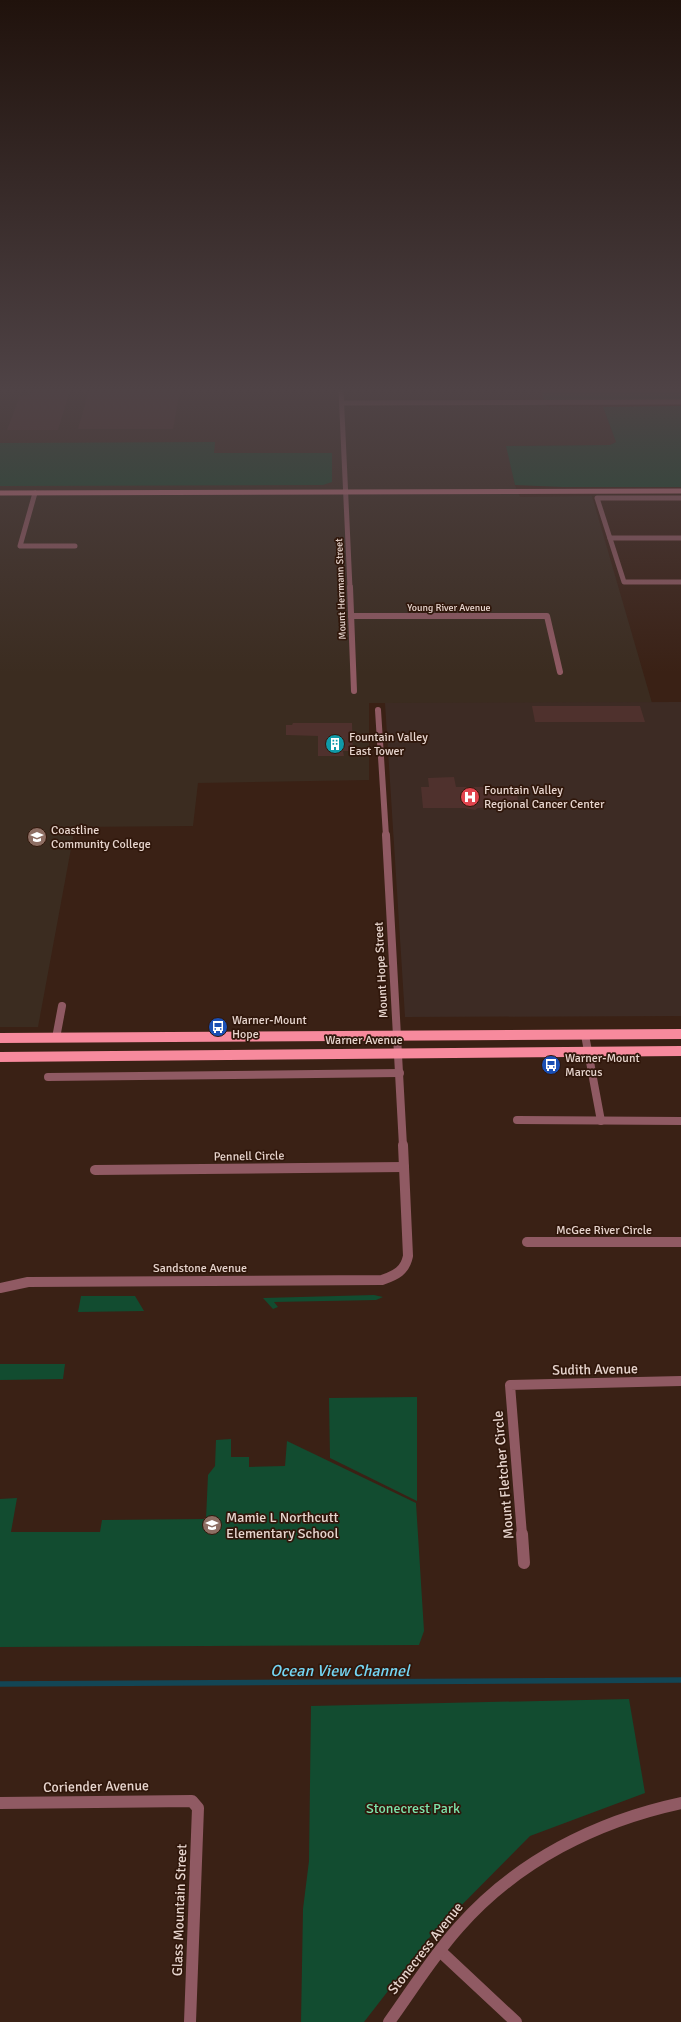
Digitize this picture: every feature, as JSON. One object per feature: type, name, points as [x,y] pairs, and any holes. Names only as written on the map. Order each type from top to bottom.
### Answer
[{"type":"main road","points":[[0,493],[679,492]]},
{"type":"main road","name":"Warner Avenue","points":[[0,1038],[681,1034]]},
{"type":"main road","name":"Warner Avenue","points":[[0,1057],[681,1051]]},
{"type":"street","name":"Mount Herrmann Street","points":[[345,484],[354,691]]},
{"type":"street","points":[[679,492],[681,498],[597,498],[624,582],[681,582]]},
{"type":"street","points":[[35,493],[20,546],[75,546]]},
{"type":"street","points":[[610,538],[681,538]]},
{"type":"street","name":"Young River Avenue","points":[[351,616],[547,616],[560,672]]},
{"type":"street","name":"Mount Hope Street","points":[[378,710],[400,1073],[408,1259],[407,1265],[399,1272]]},
{"type":"street","points":[[56,1038],[62,1006]]},
{"type":"street","points":[[585,1035],[601,1121]]},
{"type":"street","points":[[48,1077],[400,1073]]},
{"type":"street","points":[[516,1120],[681,1120]]},
{"type":"street","name":"Pennell Circle","points":[[95,1170],[404,1167]]},
{"type":"street","name":"McGee River Circle","points":[[527,1242],[681,1242]]},
{"type":"street","name":"Sandstone Avenue","points":[[0,1288],[28,1282],[377,1280],[391,1277],[399,1272]]},
{"type":"street","name":"Sudith Avenue","points":[[510,1385],[681,1381]]},
{"type":"street","name":"Mount Fletcher Circle","points":[[510,1385],[524,1563]]},
{"type":"street","name":"Coriender Avenue","points":[[0,1803],[192,1801]]},
{"type":"street","name":"Glass Mountain Street","points":[[190,2022],[199,1818],[198,1808],[192,1801]]},
{"type":"street","name":"Stonecress Avenue","points":[[389,2022],[440,1951],[471,1914],[510,1880],[557,1848],[604,1824],[654,1807],[681,1803]]},
{"type":"street","points":[[440,1951],[516,2022]]},
{"type":"shaded area","points":[[0,484],[515,484],[520,497],[592,496],[652,703],[369,703],[369,780],[198,783],[193,826],[75,827],[38,1027],[0,1027]]},
{"type":"shaded area","points":[[681,702],[681,1016],[405,1017],[385,703]]},
{"type":"green space","points":[[0,484],[325,484],[323,485],[0,486]]},
{"type":"green space","points":[[681,484],[681,487],[562,487],[515,485]]},
{"type":"green space","points":[[374,1295],[383,1297],[376,1300],[274,1302],[278,1307],[273,1309],[263,1298]]},
{"type":"green space","points":[[81,1296],[135,1296],[144,1311],[78,1312]]},
{"type":"green space","points":[[0,1364],[65,1364],[63,1379],[0,1380]]},
{"type":"green space","points":[[417,1397],[417,1501],[330,1458],[329,1398]]},
{"type":"green space","points":[[231,1439],[231,1457],[249,1457],[249,1467],[285,1466],[287,1441],[416,1503],[424,1631],[419,1645],[0,1647],[0,1499],[17,1498],[11,1532],[100,1532],[102,1520],[206,1519],[208,1475],[215,1466],[216,1440]]},
{"type":"green space","name":"Stonecrest Park","points":[[629,1699],[645,1793],[530,1836],[429,1938],[364,2022],[301,2022],[303,1909],[309,1861],[311,1706]]},
{"type":"building","points":[[532,706],[640,706],[645,722],[535,722]]},
{"type":"building","name":"Fountain Valley East Tower","points":[[293,723],[352,723],[353,751],[343,751],[344,756],[318,756],[318,736],[286,735],[286,725],[292,725]]},
{"type":"building","name":"Fountain Valley Regional Cancer Center","points":[[454,777],[456,787],[516,787],[519,807],[478,808],[475,810],[464,808],[423,808],[421,787],[429,787],[428,778]]},
{"type":"waterway","name":"Ocean View Channel","points":[[0,1684],[681,1680]]},
{"type":"place","name":"Fountain Valley East Tower","points":[[335,744]]},
{"type":"place","name":"Fountain Valley Regional Cancer Center","points":[[470,797]]},
{"type":"place","name":"Coastline Community College","points":[[37,837]]},
{"type":"place","name":"Warner-Mount Hope","points":[[218,1027]]},
{"type":"place","name":"Warner-Mount Marcus","points":[[551,1065]]},
{"type":"place","name":"Mamie L Northcutt Elementary School","points":[[212,1525]]}]
